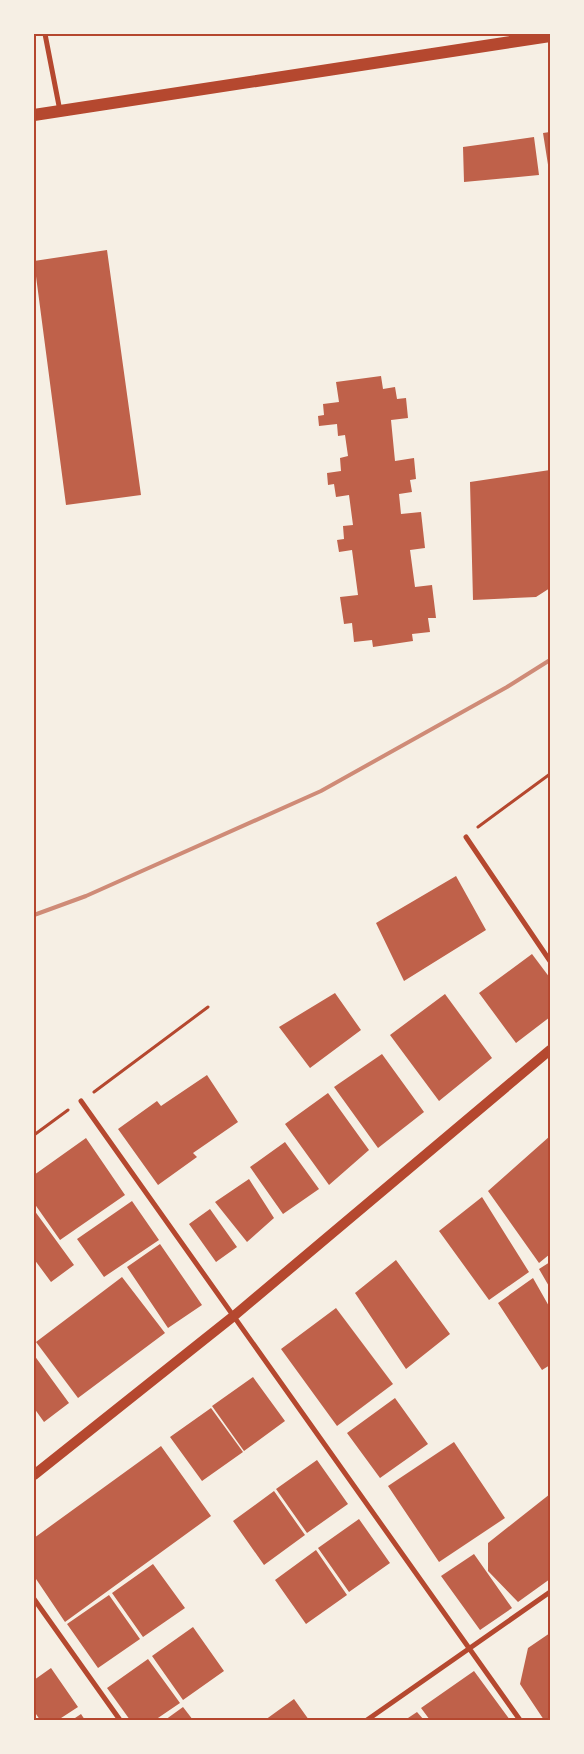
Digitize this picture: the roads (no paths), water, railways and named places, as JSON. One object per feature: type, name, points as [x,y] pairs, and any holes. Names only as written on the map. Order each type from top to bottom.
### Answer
[{"type":"main road","points":[[34,115],[550,36]]},
{"type":"main road","points":[[34,1475],[235,1315],[550,1050]]},
{"type":"street","points":[[45,34],[60,111]]},
{"type":"street","points":[[466,837],[550,962]]},
{"type":"street","points":[[81,1101],[235,1315],[520,1720]]},
{"type":"street","points":[[367,1720],[470,1650],[550,1592]]},
{"type":"street","points":[[34,1599],[120,1720]]},
{"type":"railway","points":[[34,915],[86,896],[321,791],[507,687],[550,660]]}]
